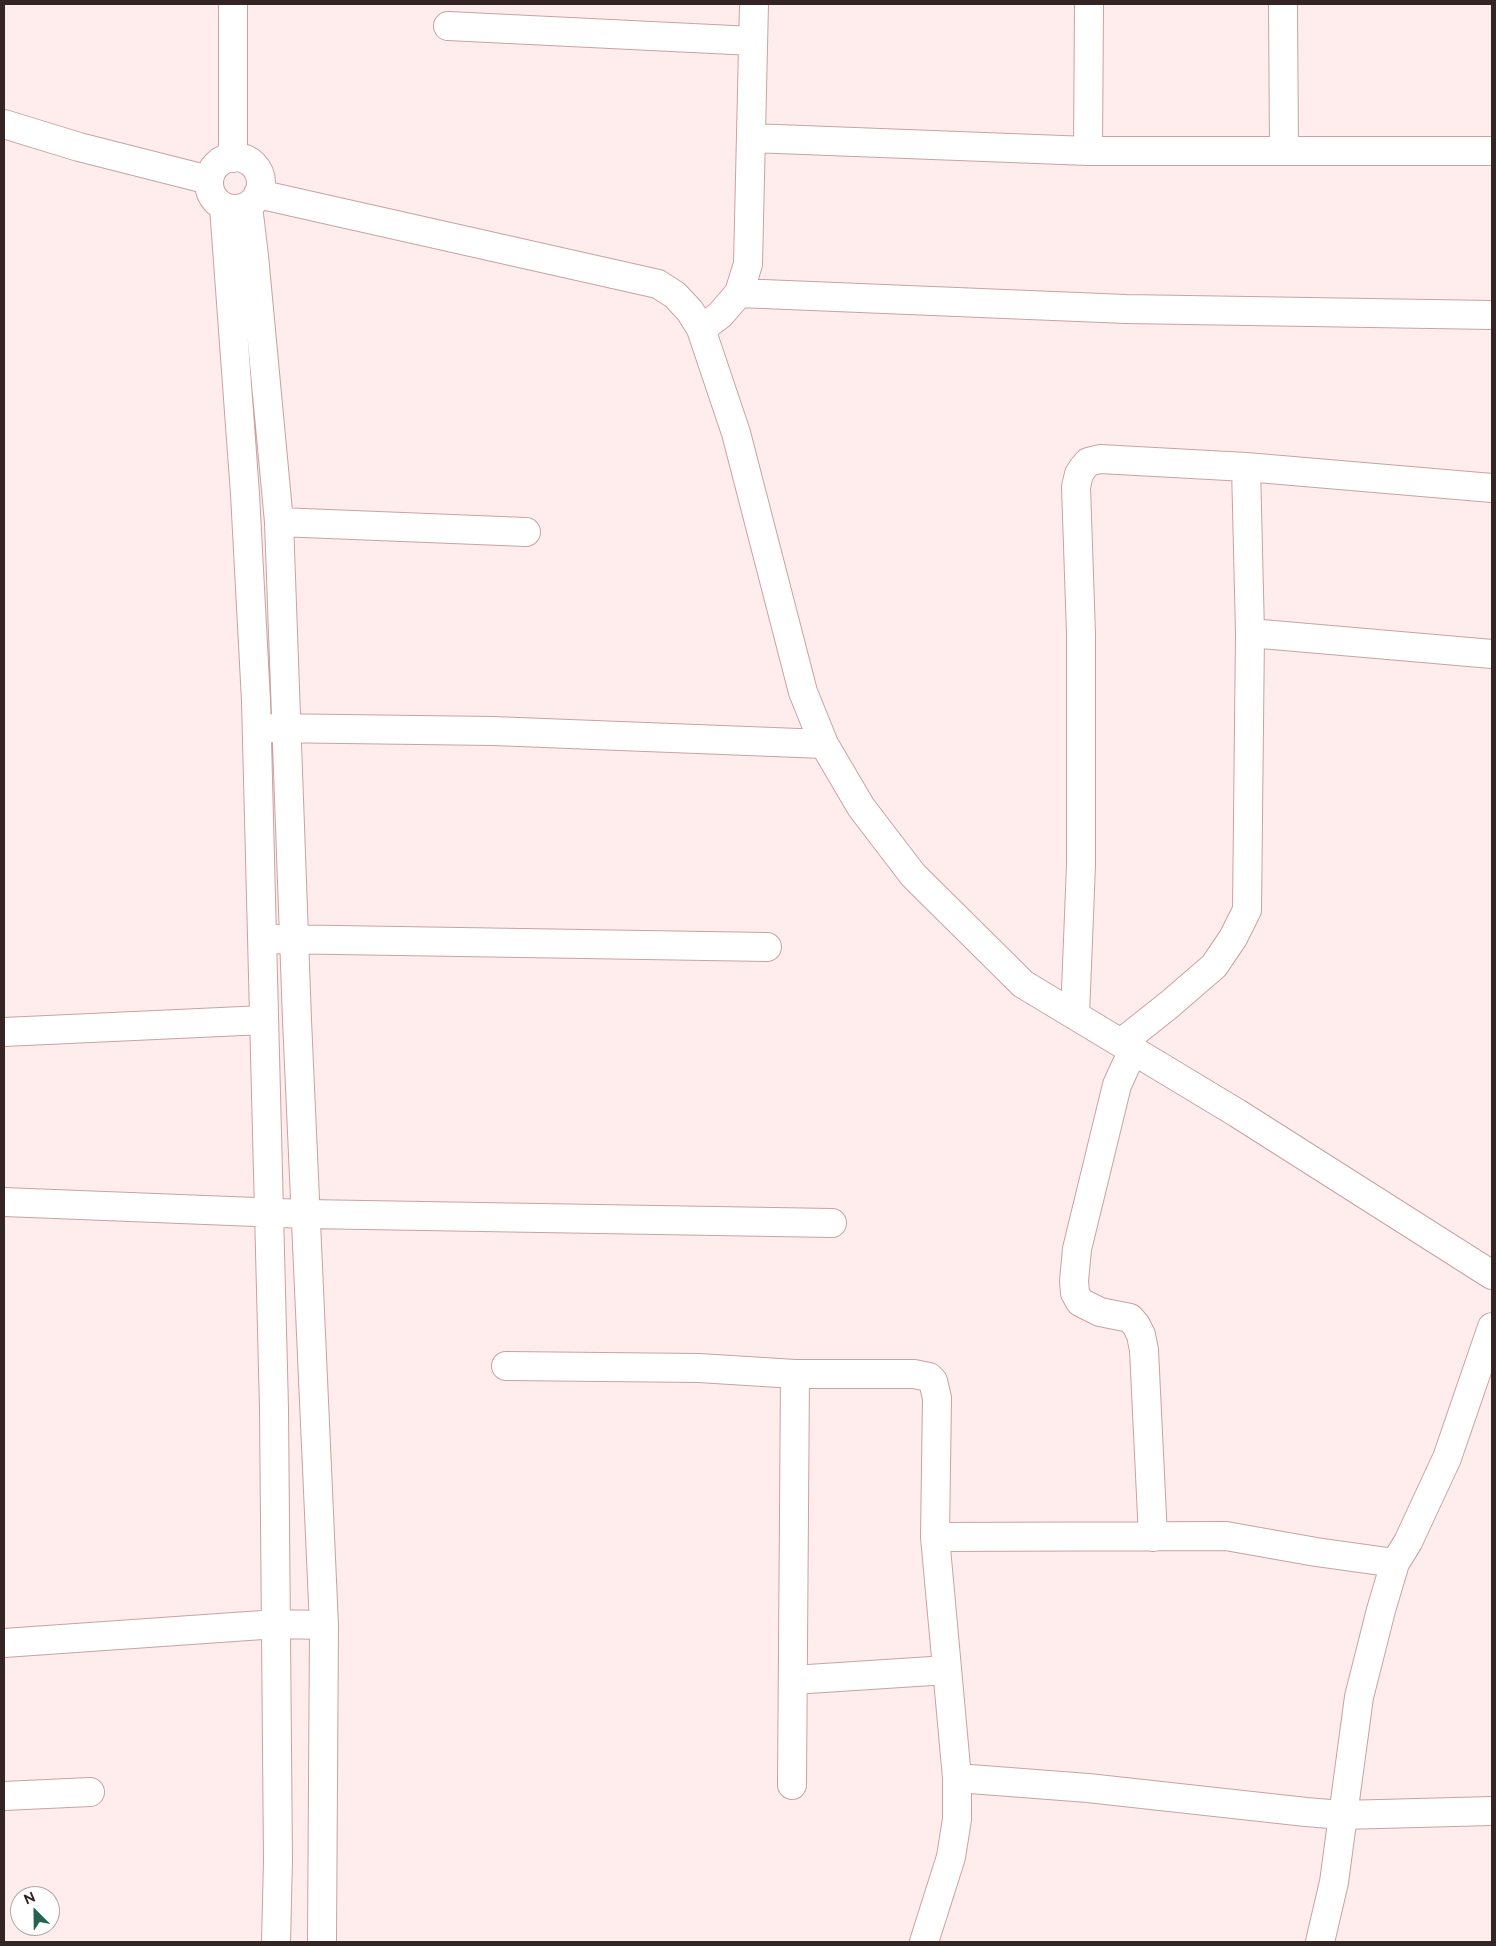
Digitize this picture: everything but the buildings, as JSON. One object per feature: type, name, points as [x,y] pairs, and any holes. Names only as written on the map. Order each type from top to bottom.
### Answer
[{"type":"street","points":[[233,4],[233,158]]},
{"type":"street","points":[[701,329],[720,315],[739,293],[748,264],[754,4]]},
{"type":"street","points":[[1088,151],[1089,4]]},
{"type":"street","points":[[1283,4],[1284,150]]},
{"type":"street","points":[[448,26],[754,41]]},
{"type":"street","points":[[4,124],[79,147],[209,180]]},
{"type":"street","points":[[751,138],[1088,151],[1492,151]]},
{"type":"street","points":[[276,1942],[278,1860],[277,1624],[272,1312],[257,727],[245,504],[243,202],[261,186],[260,176],[256,168],[242,158],[224,160],[217,165],[209,180],[212,196],[243,202],[658,284],[676,295],[690,311],[701,329],[736,433],[803,692],[824,744],[861,807],[913,875],[1023,984],[1245,1119],[1492,1274]]},
{"type":"street","points":[[243,202],[254,256],[279,522],[324,1625],[322,1942]]},
{"type":"street","points":[[739,293],[1126,309],[1492,315]]},
{"type":"street","points":[[1075,1015],[1080,865],[1081,634],[1076,487],[1079,474],[1088,462],[1100,459],[1246,466],[1492,488]]},
{"type":"street","points":[[1153,1536],[1144,1350],[1141,1335],[1130,1318],[1100,1312],[1080,1302],[1075,1293],[1074,1281],[1077,1250],[1127,1047],[1170,1004],[1214,966],[1234,938],[1247,910],[1250,633],[1246,466]]},
{"type":"street","points":[[279,522],[526,532]]},
{"type":"street","points":[[1250,633],[1492,654]]},
{"type":"street","points":[[257,727],[493,732],[824,744]]},
{"type":"street","points":[[262,938],[767,947]]},
{"type":"street","points":[[4,1032],[264,1020]]},
{"type":"street","points":[[4,1202],[306,1214],[832,1223]]},
{"type":"street","points":[[272,1312],[311,1316]]},
{"type":"street","points":[[1320,1942],[1334,1882],[1359,1697],[1395,1564],[1408,1542],[1447,1458],[1492,1327]]},
{"type":"street","points":[[506,1366],[699,1368],[794,1374],[914,1374],[929,1377],[933,1381],[937,1398],[935,1537],[957,1778],[957,1819],[951,1857],[924,1942]]},
{"type":"street","points":[[792,1785],[794,1374]]},
{"type":"street","points":[[935,1537],[1226,1536],[1395,1564]]},
{"type":"street","points":[[4,1643],[277,1624],[324,1625]]},
{"type":"street","points":[[792,1680],[947,1670]]},
{"type":"street","points":[[957,1778],[1088,1788],[1342,1815],[1492,1811]]},
{"type":"street","points":[[4,1796],[90,1792]]}]
